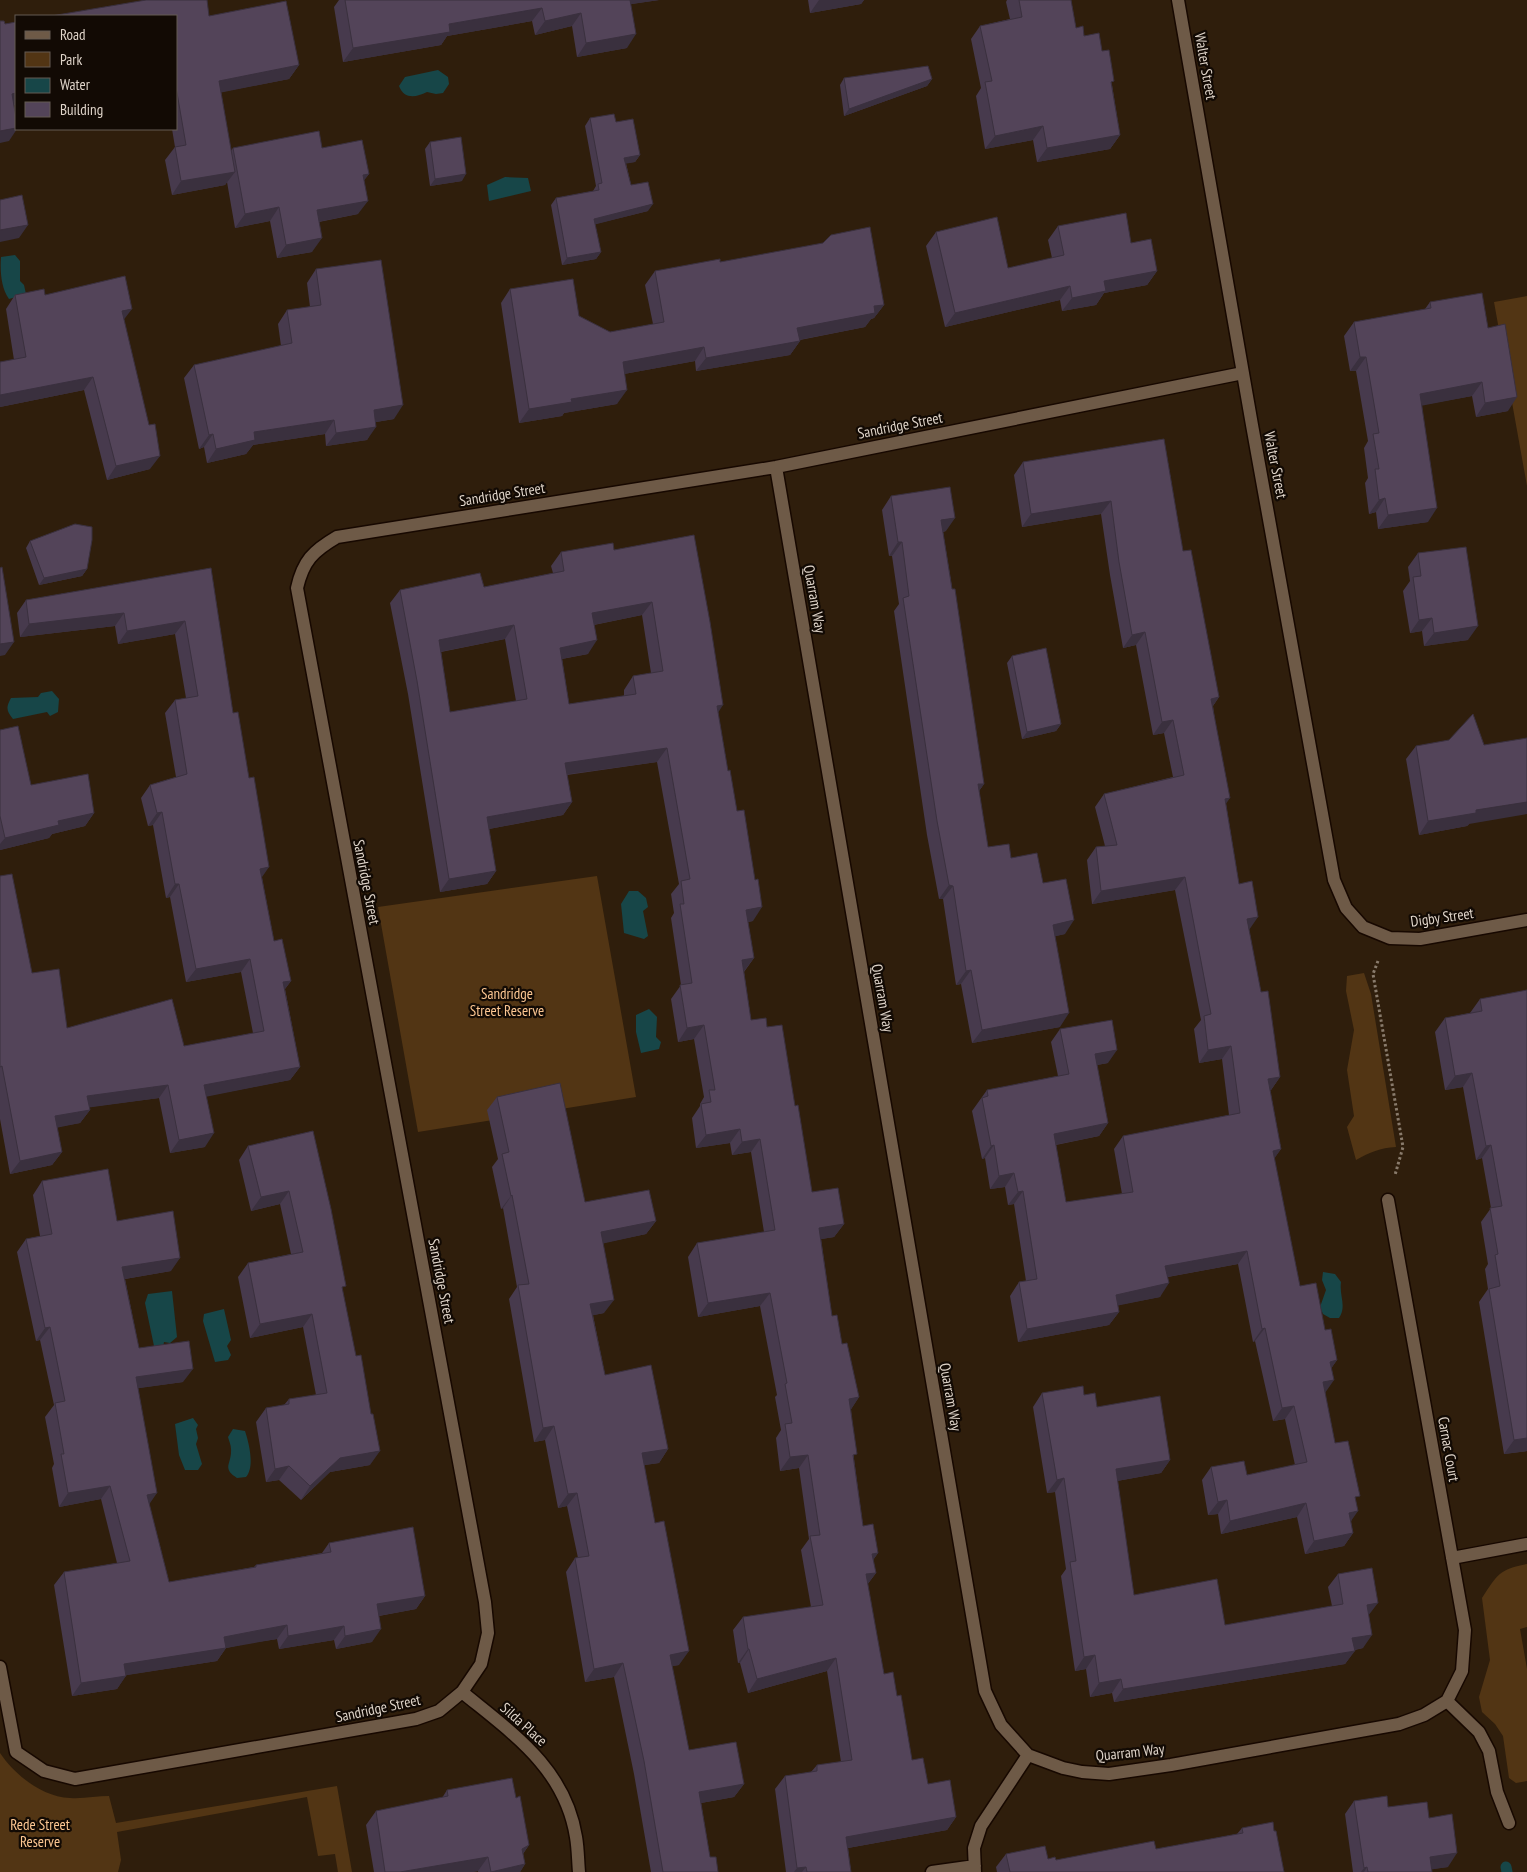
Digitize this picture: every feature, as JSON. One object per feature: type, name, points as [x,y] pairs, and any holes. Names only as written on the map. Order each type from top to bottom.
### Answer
[{"type":"street","name":"Walter Street","points":[[1178,0],[1334,880],[1346,908],[1363,927]]},
{"type":"street","name":"Sandridge Street","points":[[0,1667],[16,1752],[44,1771],[75,1779],[416,1719],[439,1711],[462,1692],[481,1664],[488,1633],[485,1602],[302,624],[297,588],[300,572],[308,558],[321,546],[337,537],[776,467],[1243,372]]},
{"type":"street","name":"Quarram Way","points":[[776,467],[985,1690],[1002,1725],[1028,1755],[1063,1768],[1082,1772],[1109,1774],[1171,1765],[1399,1724],[1424,1715],[1447,1701]]},
{"type":"street","name":"Digby Street","points":[[1363,927],[1388,937],[1420,939],[1527,920]]},
{"type":"street","name":"Carnac Court","points":[[1388,1200],[1465,1630],[1462,1671],[1447,1701]]},
{"type":"street","points":[[1452,1558],[1527,1544]]},
{"type":"street","name":"Silda Place","points":[[462,1692],[529,1747],[559,1784],[570,1811],[576,1837],[579,1872]]},
{"type":"street","points":[[1447,1701],[1479,1732],[1489,1752],[1497,1792],[1509,1823]]},
{"type":"street","points":[[932,1872],[975,1869],[974,1848],[981,1826],[1028,1755]]},
{"type":"path","points":[[1388,937],[1373,974],[1402,1147],[1388,1200]]},
{"type":"green space","points":[[1527,296],[1527,486],[1494,302]]},
{"type":"green space","name":"Sandridge Street Reserve","points":[[597,876],[636,1097],[418,1132],[378,907]]},
{"type":"green space","points":[[1364,973],[1371,994],[1396,1147],[1375,1151],[1356,1160],[1347,1127],[1354,1116],[1347,1070],[1354,1030],[1346,991],[1347,976]]},
{"type":"green space","points":[[1527,1564],[1527,1627],[1520,1629],[1527,1669],[1527,1781],[1516,1783],[1509,1778],[1503,1736],[1495,1724],[1482,1712],[1479,1697],[1490,1660],[1482,1598],[1495,1578],[1500,1574],[1510,1568]]},
{"type":"green space","name":"Rede Street Reserve","points":[[0,1753],[21,1777],[49,1794],[75,1798],[109,1796],[116,1823],[337,1786],[352,1872],[338,1872],[335,1854],[318,1856],[307,1797],[117,1832],[121,1860],[118,1872],[0,1872]]},
{"type":"water","points":[[438,70],[448,77],[449,84],[443,93],[427,92],[410,96],[404,93],[399,86],[405,77]]},
{"type":"water","points":[[505,177],[528,178],[531,191],[489,201],[487,185]]},
{"type":"water","points":[[15,255],[20,261],[20,281],[24,285],[26,294],[9,299],[4,290],[1,257]]},
{"type":"water","points":[[52,691],[59,699],[58,712],[50,716],[47,712],[13,719],[9,714],[8,706],[11,698],[38,697],[41,693]]},
{"type":"water","points":[[629,891],[638,891],[646,898],[648,907],[643,911],[648,936],[644,939],[624,933],[621,904]]},
{"type":"water","points":[[649,1009],[657,1017],[656,1037],[661,1042],[659,1049],[641,1053],[636,1032],[636,1015]]},
{"type":"water","points":[[1323,1272],[1335,1274],[1341,1282],[1343,1305],[1339,1318],[1330,1318],[1323,1314],[1320,1307],[1326,1290],[1322,1280]]},
{"type":"water","points":[[172,1291],[177,1337],[170,1343],[164,1342],[163,1347],[154,1346],[145,1303],[148,1294]]},
{"type":"water","points":[[224,1309],[231,1340],[227,1346],[231,1355],[228,1360],[215,1362],[203,1321],[204,1314]]},
{"type":"water","points":[[193,1418],[198,1425],[196,1429],[198,1438],[196,1444],[202,1464],[198,1470],[185,1470],[179,1455],[175,1424]]},
{"type":"water","points":[[233,1429],[245,1431],[247,1436],[251,1461],[249,1473],[246,1477],[237,1478],[228,1468],[231,1449],[228,1437]]},
{"type":"building","points":[[146,0],[207,0],[209,16],[286,1],[299,65],[219,81],[235,172],[181,181],[175,147],[186,145],[178,99],[178,15],[57,15]]},
{"type":"building","points":[[345,0],[630,0],[636,34],[586,43],[581,13],[545,21],[542,8],[449,24],[450,32],[353,48]]},
{"type":"building","points":[[1019,0],[1071,0],[1076,28],[1083,26],[1084,36],[1099,33],[1102,51],[1109,50],[1114,81],[1111,82],[1120,135],[1047,148],[1043,126],[995,136],[985,82],[992,81],[980,26],[1022,17]]},
{"type":"building","points":[[0,21],[4,21],[5,24],[15,22],[15,93],[12,94],[15,128],[0,131]]},
{"type":"building","points":[[928,66],[932,79],[849,109],[844,78]]},
{"type":"building","points":[[614,114],[616,122],[633,119],[640,155],[624,158],[631,185],[648,182],[653,204],[594,219],[601,252],[567,258],[556,198],[599,190],[598,184],[602,183],[590,118]]},
{"type":"building","points":[[319,131],[322,148],[362,140],[369,174],[363,175],[368,201],[317,210],[322,238],[286,245],[279,207],[245,214],[233,148]]},
{"type":"building","points":[[461,137],[466,174],[435,179],[430,142]]},
{"type":"building","points":[[22,195],[28,225],[0,230],[0,200]]},
{"type":"building","points":[[1126,213],[1131,243],[1151,239],[1157,271],[1104,281],[1106,291],[1072,298],[1070,286],[955,313],[936,232],[997,217],[1008,268],[1064,255],[1058,226]]},
{"type":"building","points":[[870,227],[884,305],[874,306],[875,313],[797,328],[800,341],[706,358],[704,347],[623,362],[627,390],[571,399],[572,402],[529,409],[510,289],[573,279],[579,316],[610,332],[664,322],[655,271],[720,259],[720,262],[823,243],[831,235]]},
{"type":"building","points":[[381,260],[403,405],[374,410],[376,427],[336,433],[334,420],[254,432],[255,440],[216,449],[213,434],[209,435],[194,365],[292,343],[287,310],[321,305],[316,269]]},
{"type":"building","points":[[125,276],[132,309],[122,311],[149,425],[155,424],[160,456],[116,466],[93,377],[0,395],[0,362],[26,357],[15,295],[44,289],[45,295]]},
{"type":"building","points":[[1482,293],[1488,328],[1505,324],[1517,397],[1485,403],[1482,382],[1420,394],[1437,508],[1388,515],[1385,498],[1379,500],[1375,469],[1379,469],[1373,434],[1379,433],[1366,357],[1360,357],[1354,322],[1431,308],[1430,302]]},
{"type":"building","points":[[1164,439],[1183,551],[1191,550],[1219,697],[1211,699],[1230,798],[1225,799],[1239,884],[1252,881],[1258,917],[1247,919],[1261,992],[1268,991],[1280,1077],[1268,1079],[1281,1149],[1273,1151],[1300,1286],[1316,1283],[1325,1330],[1331,1329],[1337,1360],[1330,1362],[1334,1380],[1323,1382],[1335,1443],[1348,1441],[1360,1496],[1355,1497],[1358,1511],[1349,1513],[1353,1533],[1314,1541],[1306,1503],[1230,1521],[1227,1500],[1218,1502],[1211,1467],[1244,1461],[1247,1475],[1307,1462],[1294,1406],[1282,1408],[1265,1328],[1262,1329],[1247,1251],[1165,1266],[1169,1283],[1116,1295],[1119,1312],[1027,1329],[1019,1282],[1037,1279],[1023,1191],[1018,1192],[1014,1173],[999,1176],[994,1145],[991,1146],[982,1098],[988,1096],[987,1090],[1069,1074],[1060,1029],[1112,1020],[1117,1050],[1095,1054],[1108,1123],[1054,1134],[1066,1202],[1133,1192],[1123,1136],[1240,1113],[1231,1046],[1208,1050],[1204,1016],[1211,1014],[1185,877],[1101,891],[1096,847],[1117,845],[1104,794],[1184,775],[1173,720],[1162,722],[1145,632],[1132,635],[1119,562],[1111,501],[1031,514],[1023,462]]},
{"type":"building","points":[[950,487],[955,518],[941,520],[952,589],[955,589],[984,784],[978,784],[988,847],[1009,844],[1011,858],[1037,853],[1043,883],[1066,879],[1074,920],[1053,925],[1069,1013],[982,1030],[971,970],[966,971],[953,886],[949,885],[937,821],[903,598],[909,596],[902,542],[898,542],[891,496]]},
{"type":"building","points":[[75,524],[92,527],[92,540],[87,569],[44,578],[30,541]]},
{"type":"building","points":[[694,535],[723,705],[717,706],[728,771],[730,770],[737,811],[744,810],[755,880],[758,879],[762,907],[746,910],[754,958],[742,960],[751,1020],[766,1018],[767,1027],[782,1025],[795,1106],[798,1105],[812,1192],[838,1188],[844,1224],[819,1228],[832,1316],[837,1315],[842,1344],[847,1343],[859,1397],[849,1399],[857,1454],[853,1455],[863,1526],[873,1524],[878,1553],[872,1554],[876,1573],[866,1574],[884,1674],[893,1672],[897,1696],[901,1695],[912,1760],[923,1758],[928,1784],[950,1780],[956,1817],[846,1837],[851,1872],[807,1872],[806,1867],[797,1868],[785,1776],[817,1771],[817,1765],[852,1760],[836,1658],[757,1679],[748,1649],[743,1617],[823,1605],[810,1536],[820,1535],[808,1455],[790,1457],[785,1424],[792,1423],[785,1384],[787,1383],[770,1293],[708,1303],[697,1243],[775,1230],[760,1139],[742,1142],[740,1129],[706,1135],[701,1104],[711,1102],[709,1090],[715,1090],[704,1025],[687,1028],[680,985],[692,983],[680,904],[684,904],[681,881],[690,879],[667,748],[565,763],[572,802],[487,817],[496,871],[449,879],[417,681],[400,590],[480,573],[484,587],[564,571],[561,552],[613,543],[614,550]],"holes":[[[652,602],[663,671],[633,676],[636,694],[569,704],[560,648],[597,640],[592,613]],[[514,625],[527,699],[450,712],[439,640]]]},
{"type":"building","points":[[1466,547],[1478,626],[1434,633],[1432,618],[1419,620],[1413,577],[1421,576],[1418,553]]},
{"type":"building","points":[[2,567],[14,642],[0,644],[0,568]]},
{"type":"building","points":[[211,568],[233,713],[238,712],[249,778],[254,777],[269,867],[260,869],[274,941],[282,939],[291,981],[283,982],[300,1067],[204,1085],[214,1133],[179,1140],[168,1085],[87,1096],[90,1110],[55,1116],[62,1152],[20,1161],[2,1066],[0,1067],[0,876],[12,874],[32,973],[59,969],[67,1028],[172,999],[184,1046],[264,1031],[250,959],[196,969],[179,884],[175,884],[162,812],[157,813],[150,785],[187,774],[175,700],[198,696],[185,621],[127,631],[124,613],[29,624],[26,600]]},
{"type":"building","points":[[1046,648],[1061,724],[1027,732],[1012,656]]},
{"type":"building","points":[[1473,714],[1484,745],[1527,738],[1527,802],[1476,810],[1476,813],[1428,821],[1416,746],[1449,740]]},
{"type":"building","points":[[18,726],[31,785],[88,774],[94,813],[58,821],[59,825],[5,838],[0,816],[0,730]]},
{"type":"building","points":[[1527,990],[1527,1438],[1514,1440],[1489,1289],[1500,1286],[1495,1255],[1498,1254],[1490,1208],[1502,1206],[1491,1145],[1486,1146],[1472,1073],[1455,1076],[1445,1018],[1482,1011],[1480,999]]},
{"type":"building","points":[[560,1083],[585,1202],[649,1190],[656,1221],[601,1232],[614,1300],[590,1304],[605,1375],[651,1365],[668,1449],[642,1453],[655,1523],[664,1521],[689,1651],[670,1655],[689,1750],[736,1742],[744,1784],[699,1792],[710,1857],[716,1857],[718,1872],[663,1872],[644,1761],[623,1663],[594,1669],[575,1558],[589,1556],[577,1493],[568,1494],[554,1426],[543,1428],[518,1285],[529,1284],[502,1154],[509,1152],[497,1097]]},
{"type":"building","points":[[313,1131],[346,1286],[342,1287],[356,1356],[361,1355],[371,1414],[373,1414],[380,1451],[340,1458],[310,1486],[289,1466],[275,1469],[266,1408],[289,1404],[289,1399],[327,1393],[312,1314],[260,1324],[248,1263],[303,1252],[289,1191],[261,1197],[248,1146]]},
{"type":"building","points":[[108,1169],[117,1221],[173,1211],[180,1258],[122,1267],[139,1348],[189,1341],[193,1369],[136,1377],[157,1493],[147,1495],[169,1582],[331,1552],[329,1543],[413,1527],[425,1596],[377,1604],[381,1629],[345,1636],[344,1626],[288,1636],[287,1625],[224,1637],[226,1648],[124,1664],[126,1676],[81,1683],[64,1572],[130,1561],[110,1486],[68,1493],[61,1454],[64,1454],[55,1403],[65,1401],[50,1327],[45,1328],[26,1239],[52,1234],[42,1181]]},
{"type":"building","points":[[1083,1386],[1084,1395],[1095,1393],[1097,1407],[1160,1396],[1170,1460],[1116,1469],[1134,1595],[1217,1579],[1225,1625],[1343,1604],[1338,1574],[1372,1568],[1378,1603],[1367,1605],[1372,1635],[1352,1638],[1355,1651],[1123,1689],[1121,1679],[1099,1683],[1095,1655],[1084,1657],[1070,1562],[1076,1561],[1064,1478],[1057,1480],[1042,1393]]},
{"type":"building","points":[[512,1778],[516,1798],[520,1796],[529,1845],[522,1849],[525,1864],[491,1872],[488,1857],[400,1872],[385,1872],[376,1811],[448,1796],[447,1790]]},
{"type":"building","points":[[1387,1796],[1388,1807],[1427,1802],[1429,1818],[1452,1814],[1457,1853],[1430,1857],[1432,1872],[1368,1872],[1367,1867],[1364,1868],[1354,1801]]},
{"type":"building","points":[[1273,1822],[1284,1872],[1010,1872],[1006,1854],[1045,1846],[1048,1859],[1055,1857],[1056,1860],[1154,1841],[1156,1849],[1243,1833],[1242,1828]]},
{"type":"waterway","points":[[1506,1867],[1507,1872]]}]
